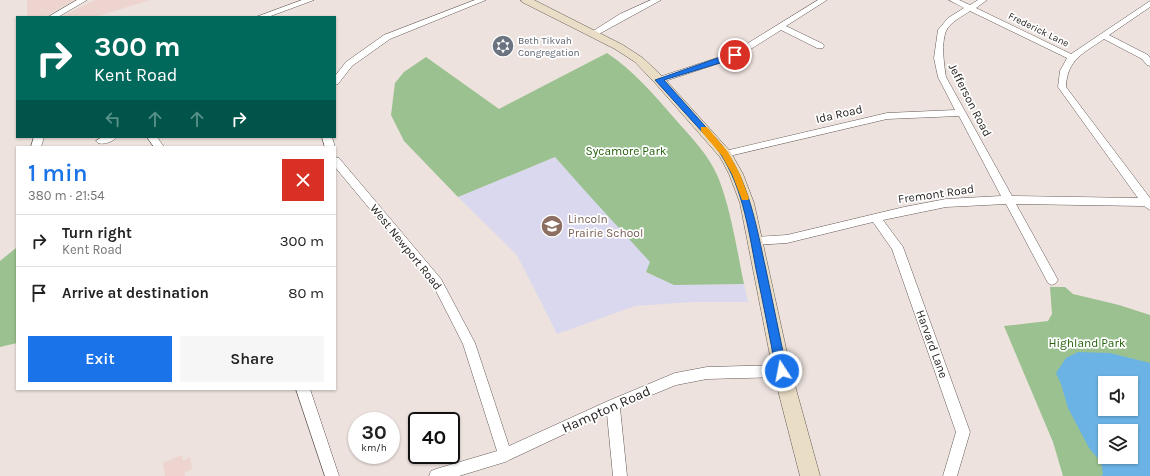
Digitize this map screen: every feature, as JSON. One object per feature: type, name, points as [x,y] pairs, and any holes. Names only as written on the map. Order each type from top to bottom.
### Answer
[{"type":"street","points":[[54,16],[83,0]]},
{"type":"street","points":[[263,16],[310,0]]},
{"type":"street","points":[[336,81],[349,64],[387,37],[482,0]]},
{"type":"street","points":[[526,0],[594,33],[629,53],[659,80],[725,154],[742,187],[756,241],[782,371],[810,476]]},
{"type":"street","points":[[594,33],[623,16],[657,0]]},
{"type":"street","points":[[659,80],[735,55],[823,0]]},
{"type":"street","name":"Frederick Lane","points":[[953,0],[971,7],[1072,57]]},
{"type":"street","name":"Jefferson Road","points":[[983,0],[951,20],[942,30],[938,58],[942,77],[1052,280]]},
{"type":"street","points":[[1148,204],[1062,87],[1062,77],[1065,66],[1072,57],[1150,3]]},
{"type":"street","points":[[781,27],[820,46]]},
{"type":"street","points":[[1103,35],[1145,57],[1150,63]]},
{"type":"street","name":"Ida Road","points":[[725,154],[887,116],[916,113],[962,113]]},
{"type":"street","points":[[101,142],[110,138]]},
{"type":"street","name":"West Newport Road","points":[[336,161],[437,282],[469,343],[505,455]]},
{"type":"street","name":"Fremont Road","points":[[756,241],[787,239],[904,211],[946,203],[988,200],[1148,204]]},
{"type":"street","name":"Harvard Lane","points":[[876,218],[897,247],[964,432],[950,476]]},
{"type":"street","name":"Hampton Road","points":[[436,476],[505,455],[613,405],[675,379],[707,373],[782,371]]},
{"type":"street","points":[[303,390],[332,476]]},
{"type":"street","points":[[613,405],[620,476]]},
{"type":"shaded area","points":[[27,0],[74,0],[46,16],[27,16]]},
{"type":"shaded area","points":[[95,0],[150,0],[98,16],[62,16]]},
{"type":"shaded area","name":"Lincoln Prairie School","points":[[555,157],[651,262],[646,272],[674,285],[744,284],[748,302],[692,302],[635,306],[557,334],[517,255],[458,197]]},
{"type":"shaded area","points":[[182,455],[183,461],[190,457],[192,469],[184,473],[185,476],[165,476],[163,463]]},
{"type":"green space","name":"Sycamore Park","points":[[607,53],[626,68],[659,101],[693,139],[714,169],[723,189],[727,203],[744,284],[674,285],[646,272],[650,262],[555,157],[458,197],[404,141],[391,115],[395,83],[404,72],[426,57],[499,109]]},
{"type":"green space","points":[[16,248],[16,343],[0,347],[0,261]]},
{"type":"green space","name":"Highland Park","points":[[1050,287],[1065,287],[1073,294],[1119,305],[1150,315],[1150,476],[1063,476],[1053,442],[1004,326],[1048,321],[1052,314]]},
{"type":"water","points":[[1078,352],[1110,353],[1150,363],[1150,476],[1101,476],[1103,474],[1101,464],[1138,464],[1138,424],[1098,424],[1098,458],[1089,448],[1068,408],[1056,373],[1066,358]]},
{"type":"slow traffic","points":[[704,129],[725,154],[742,187],[745,198]]},
{"type":"place","name":"Beth Tikvah Congregation","points":[[503,46]]},
{"type":"place","name":"Lincoln Prairie School","points":[[552,226]]},
{"type":"route","points":[[735,55],[659,80],[725,154],[742,187],[753,228],[782,371]]}]
